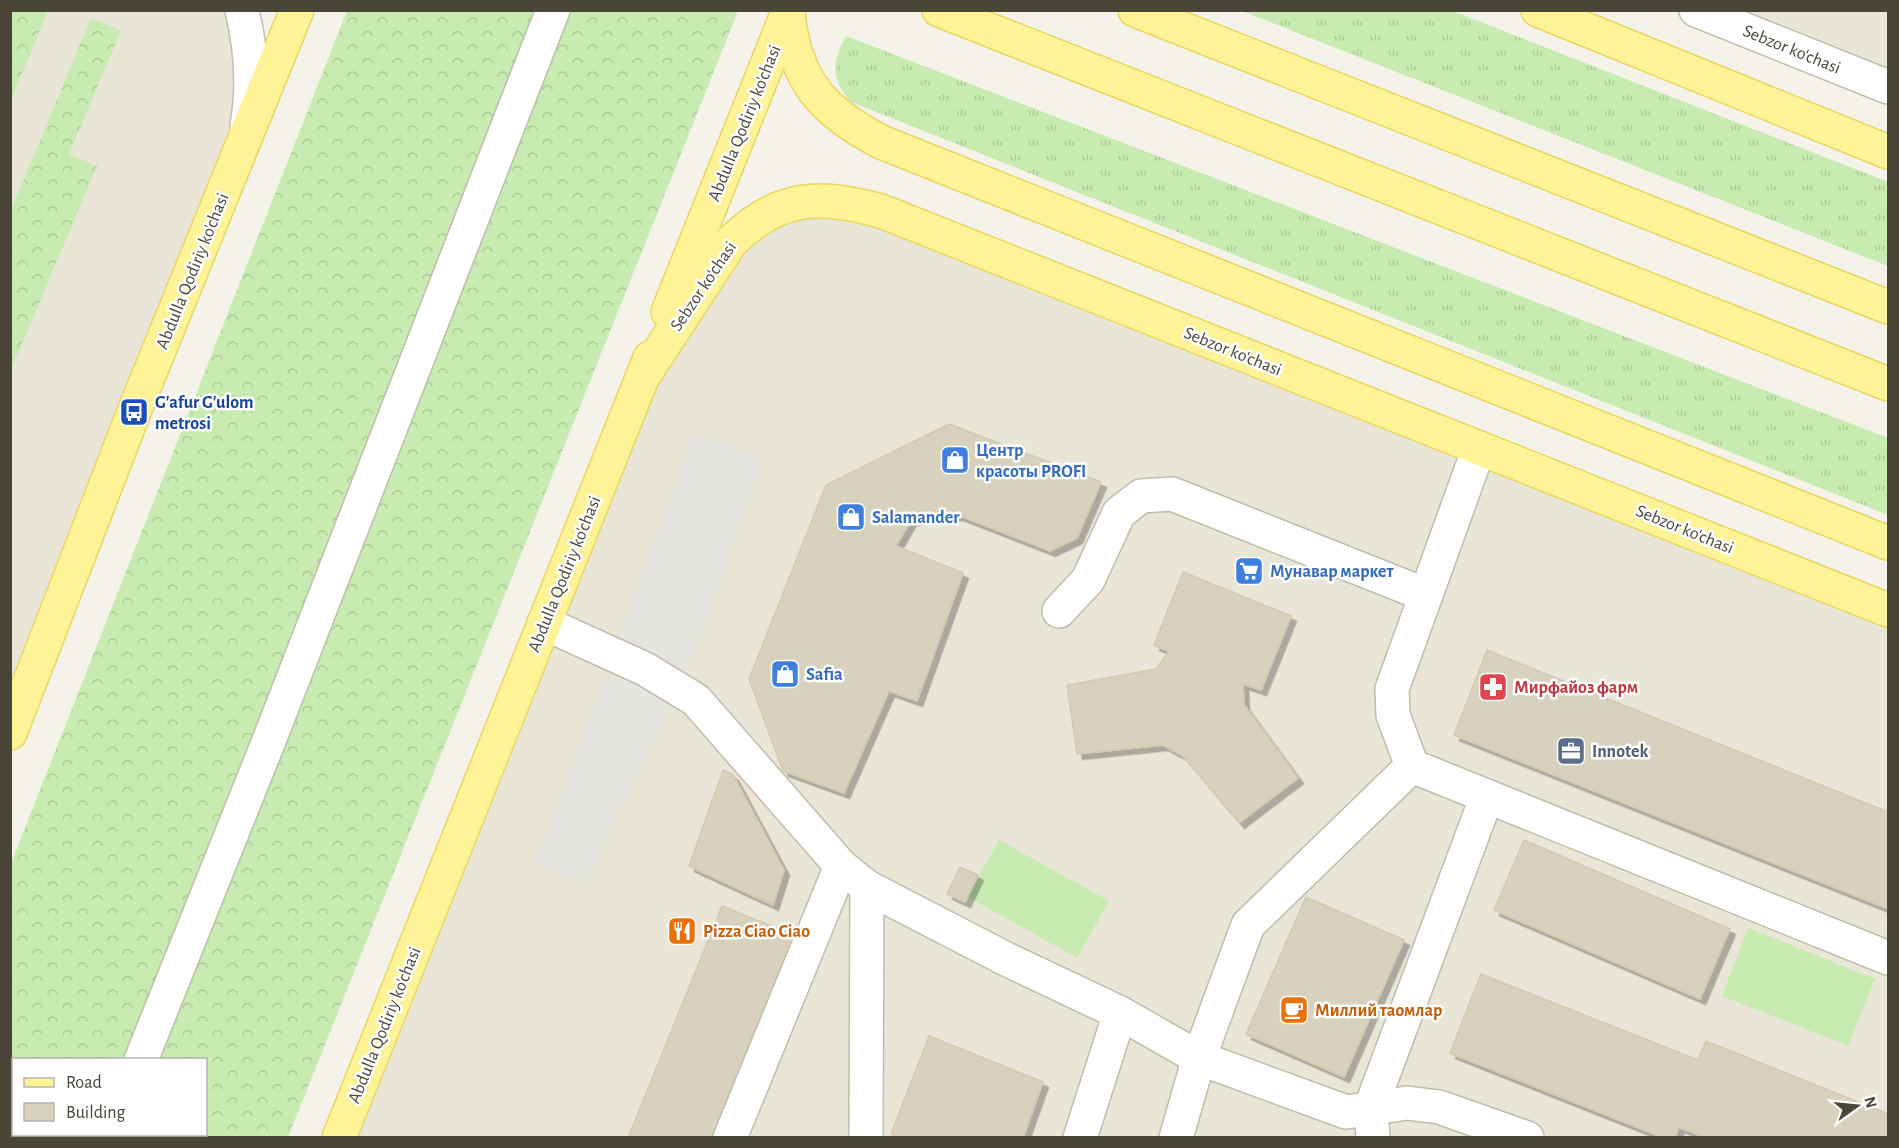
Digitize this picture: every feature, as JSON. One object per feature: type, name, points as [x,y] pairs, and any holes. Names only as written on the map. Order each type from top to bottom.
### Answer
[{"type":"main road","name":"Abdulla Qodiriy ko'chasi","points":[[10,733],[134,412],[297,10]]},
{"type":"main road","points":[[939,10],[1888,384]]},
{"type":"main road","points":[[1135,10],[1888,307]]},
{"type":"main road","points":[[1538,10],[1888,152]]},
{"type":"main road","name":"Abdulla Qodiriy ko'chasi","points":[[339,1137],[789,12]]},
{"type":"main road","points":[[789,12],[791,39],[807,82],[821,101],[840,117],[881,142],[1888,543]]},
{"type":"main road","name":"Sebzor ko‘chasi","points":[[642,378],[731,242],[747,226],[765,213],[788,205],[834,201],[880,211],[1888,610]]},
{"type":"street","points":[[242,10],[251,62],[250,105],[244,142]]},
{"type":"street","points":[[141,1058],[270,738],[553,10]]},
{"type":"street","name":"Sebzor ko‘chasi","points":[[1696,10],[1888,87]]},
{"type":"street","points":[[1479,448],[1392,689],[1393,715],[1412,766],[1888,958]]},
{"type":"street","points":[[1059,611],[1088,580],[1119,513],[1141,496],[1172,494],[1426,595]]},
{"type":"street","points":[[544,624],[645,669],[696,700],[841,866],[867,887],[1006,959],[1120,1013],[1199,1058],[1372,1122],[1407,1103],[1439,1107],[1527,1137]]},
{"type":"street","points":[[1176,1137],[1199,1058],[1248,924],[1412,766]]},
{"type":"street","points":[[1372,1122],[1487,796]]},
{"type":"street","points":[[730,1137],[841,866]]},
{"type":"street","points":[[866,1137],[867,887]]},
{"type":"street","points":[[1080,1137],[1120,1013]]},
{"type":"shaded area","points":[[11,11],[242,11],[251,88],[11,733]]},
{"type":"shaded area","points":[[1696,11],[1888,11],[1888,87]]},
{"type":"shaded area","points":[[812,202],[1888,610],[1888,1137],[339,1138],[642,378],[731,242]]},
{"type":"shaded area","points":[[694,432],[763,457],[694,654],[586,881],[535,866]]},
{"type":"green space","points":[[10,11],[48,11],[11,100]]},
{"type":"green space","points":[[347,11],[738,11],[288,1137],[11,1137],[10,866]]},
{"type":"green space","points":[[1242,11],[1453,11],[1888,182],[1888,266]]},
{"type":"green space","points":[[91,18],[121,31],[69,154],[97,166],[11,370],[11,210]]},
{"type":"green space","points":[[846,36],[1888,438],[1888,515],[851,102],[840,86],[836,70],[838,53]]},
{"type":"green space","points":[[999,840],[1109,901],[1077,958],[968,897]]},
{"type":"green space","points":[[1748,928],[1875,979],[1848,1046],[1722,996]]},
{"type":"building","points":[[949,424],[1101,482],[1077,538],[1050,551],[958,515],[911,520],[896,546],[963,573],[917,701],[889,691],[844,793],[783,771],[749,679],[826,485]]},
{"type":"building","points":[[1183,572],[1291,616],[1261,690],[1243,684],[1244,705],[1298,778],[1239,823],[1183,756],[1163,745],[1077,754],[1067,685],[1156,669],[1169,651],[1154,645]]},
{"type":"building","points":[[1487,650],[1888,812],[1888,909],[1454,735]]},
{"type":"building","points":[[723,770],[733,775],[784,870],[773,905],[689,866]]},
{"type":"building","points":[[1524,840],[1730,929],[1700,999],[1494,910]]},
{"type":"building","points":[[960,867],[978,875],[965,902],[947,894]]},
{"type":"building","points":[[1306,897],[1404,940],[1344,1077],[1246,1034]]},
{"type":"building","points":[[722,906],[796,936],[715,1138],[628,1138]]},
{"type":"building","points":[[1481,974],[1698,1060],[1706,1041],[1888,1114],[1888,1138],[1706,1138],[1679,1127],[1675,1138],[1664,1138],[1450,1053]]},
{"type":"building","points":[[929,1036],[1043,1082],[1023,1138],[899,1138],[891,1134]]},
{"type":"place","name":"G'afur G'ulom metrosi","points":[[134,412]]},
{"type":"place","name":"Центр красоты PROFI","points":[[955,460]]},
{"type":"place","name":"Salamander","points":[[851,517]]},
{"type":"place","name":"Мунавар маркет","points":[[1249,571]]},
{"type":"place","name":"Safia","points":[[785,674]]},
{"type":"place","name":"Мирфайоз фарм","points":[[1493,687]]},
{"type":"place","name":"Innotek","points":[[1571,751]]},
{"type":"place","name":"Pizza Ciao Ciao","points":[[682,931]]},
{"type":"place","name":"Миллий таомлар","points":[[1294,1010]]}]
